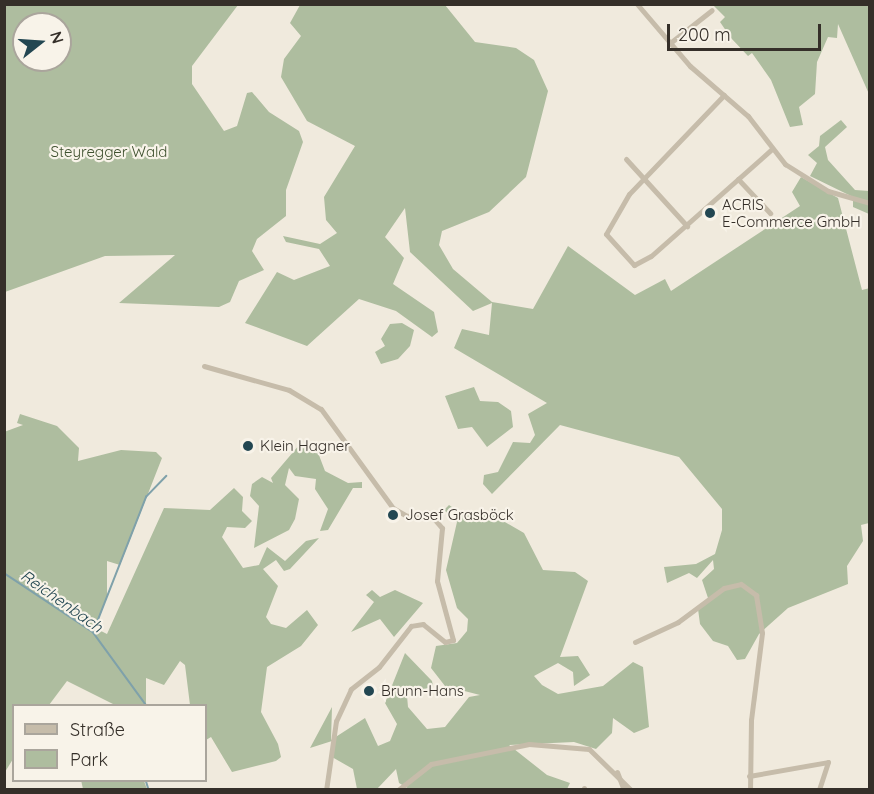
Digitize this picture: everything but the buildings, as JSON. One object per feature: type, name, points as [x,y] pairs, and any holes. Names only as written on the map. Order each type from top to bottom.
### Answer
[{"type":"street","points":[[637,4],[670,43],[748,116],[771,150],[828,191],[870,203]]},
{"type":"street","points":[[670,43],[712,10]]},
{"type":"street","points":[[724,95],[629,194],[606,234],[634,265],[663,251],[687,226],[771,150]]},
{"type":"street","points":[[626,159],[687,226]]},
{"type":"street","points":[[738,179],[770,213]]},
{"type":"street","points":[[204,366],[289,390],[321,409],[393,508],[406,515],[429,513],[442,528],[437,581],[453,640],[445,642],[423,624],[411,626],[379,667],[351,689],[336,721],[326,789]]},
{"type":"street","points":[[635,642],[678,622],[724,588],[741,584],[753,590],[762,633],[749,776],[750,789]]},
{"type":"street","points":[[398,789],[431,764],[519,745],[580,746],[616,770],[631,789]]},
{"type":"street","points":[[749,776],[828,762],[819,789]]},
{"type":"street","points":[[616,770],[624,789]]},
{"type":"green space","name":"Steyregger Wald","points":[[4,5],[238,5],[192,66],[192,84],[224,131],[237,126],[247,93],[252,92],[269,112],[299,131],[303,142],[286,190],[286,216],[257,239],[252,251],[264,270],[239,281],[230,302],[219,307],[119,303],[175,255],[105,256],[5,292]]},
{"type":"green space","points":[[300,5],[445,5],[475,42],[516,48],[534,60],[548,91],[526,177],[489,212],[442,231],[439,245],[453,269],[492,302],[533,309],[568,246],[635,295],[665,279],[671,291],[800,206],[792,192],[801,177],[838,198],[862,290],[870,288],[869,523],[861,525],[863,541],[847,566],[848,584],[788,608],[759,634],[745,659],[737,660],[728,646],[713,641],[700,624],[698,609],[708,598],[702,580],[714,569],[713,560],[697,578],[689,573],[667,583],[664,567],[696,564],[715,554],[722,530],[722,509],[679,457],[560,425],[492,494],[483,484],[484,475],[498,472],[513,442],[530,443],[535,435],[528,414],[547,403],[454,348],[462,329],[489,335],[492,303],[473,311],[410,252],[405,208],[385,237],[404,258],[393,284],[434,312],[438,332],[432,337],[396,311],[359,299],[307,346],[245,323],[277,272],[294,280],[330,266],[319,249],[286,242],[283,236],[320,244],[337,233],[326,220],[324,197],[355,146],[307,121],[281,77],[284,59],[301,36],[290,23]]},
{"type":"green space","points":[[713,5],[869,5],[869,94],[838,24],[837,38],[828,37],[817,62],[815,94],[799,107],[803,125],[790,127],[771,80],[752,53],[748,56],[731,38],[720,22],[725,17]]},
{"type":"green space","points":[[841,120],[847,127],[825,147],[828,160],[855,190],[869,191],[869,214],[853,207],[853,197],[810,176],[817,163],[808,155],[819,146],[820,136]]},
{"type":"green space","points":[[402,323],[414,330],[410,346],[398,359],[381,364],[375,352],[385,346],[381,339],[390,324]]},
{"type":"green space","points":[[474,387],[480,401],[498,402],[511,411],[513,427],[487,447],[472,427],[458,429],[445,396]]},
{"type":"green space","points":[[20,414],[57,426],[79,448],[78,461],[121,450],[156,452],[162,458],[120,565],[107,561],[107,596],[95,628],[107,634],[164,508],[210,510],[234,488],[243,497],[242,511],[252,521],[245,528],[227,527],[222,537],[243,568],[259,565],[267,547],[285,561],[306,541],[319,538],[290,569],[284,571],[276,560],[263,569],[278,586],[266,617],[271,624],[286,628],[307,610],[318,625],[301,646],[267,667],[261,712],[278,744],[281,757],[276,761],[232,772],[211,737],[207,739],[207,704],[190,704],[185,665],[180,661],[164,685],[146,678],[146,704],[113,704],[67,681],[50,704],[12,704],[12,761],[5,772],[4,432],[23,425],[17,423]]},
{"type":"green space","points":[[300,444],[317,450],[325,471],[348,483],[362,482],[362,488],[353,488],[328,530],[320,531],[328,509],[315,489],[316,479],[295,476],[289,468],[285,485],[299,499],[295,519],[289,530],[254,548],[259,506],[250,496],[252,484],[262,477],[273,483],[271,478]]},
{"type":"green space","points":[[449,505],[459,512],[489,513],[524,533],[543,570],[575,572],[588,581],[560,657],[578,656],[590,675],[574,686],[573,672],[558,663],[534,676],[542,685],[558,694],[603,686],[633,662],[643,667],[649,727],[634,733],[613,718],[612,733],[596,749],[574,742],[509,745],[547,775],[570,783],[567,789],[409,789],[399,783],[396,769],[377,789],[357,789],[353,769],[332,757],[332,741],[310,748],[332,707],[331,740],[365,718],[378,746],[390,741],[397,724],[385,703],[405,653],[432,681],[433,686],[407,696],[408,707],[427,729],[445,727],[469,697],[480,695],[445,686],[431,668],[436,646],[457,643],[467,631],[468,619],[457,608],[446,570],[457,522],[444,510]]},
{"type":"green space","points":[[372,590],[380,597],[395,590],[423,603],[394,637],[380,619],[351,632],[374,602],[366,595]]},
{"type":"green space","points":[[81,782],[144,782],[147,789],[83,789]]},
{"type":"waterway","points":[[94,630],[146,497],[166,476]]},
{"type":"waterway","name":"Reichenbach","points":[[4,573],[93,632],[146,704]]},
{"type":"waterway","name":"Reichenbach","points":[[147,782],[149,790]]},
{"type":"place","name":"ACRIS E-Commerce GmbH","points":[[710,213]]},
{"type":"place","name":"Klein Hagner","points":[[248,446]]},
{"type":"place","name":"Josef Grasböck","points":[[393,515]]},
{"type":"place","name":"Brunn-Hans","points":[[369,691]]}]
